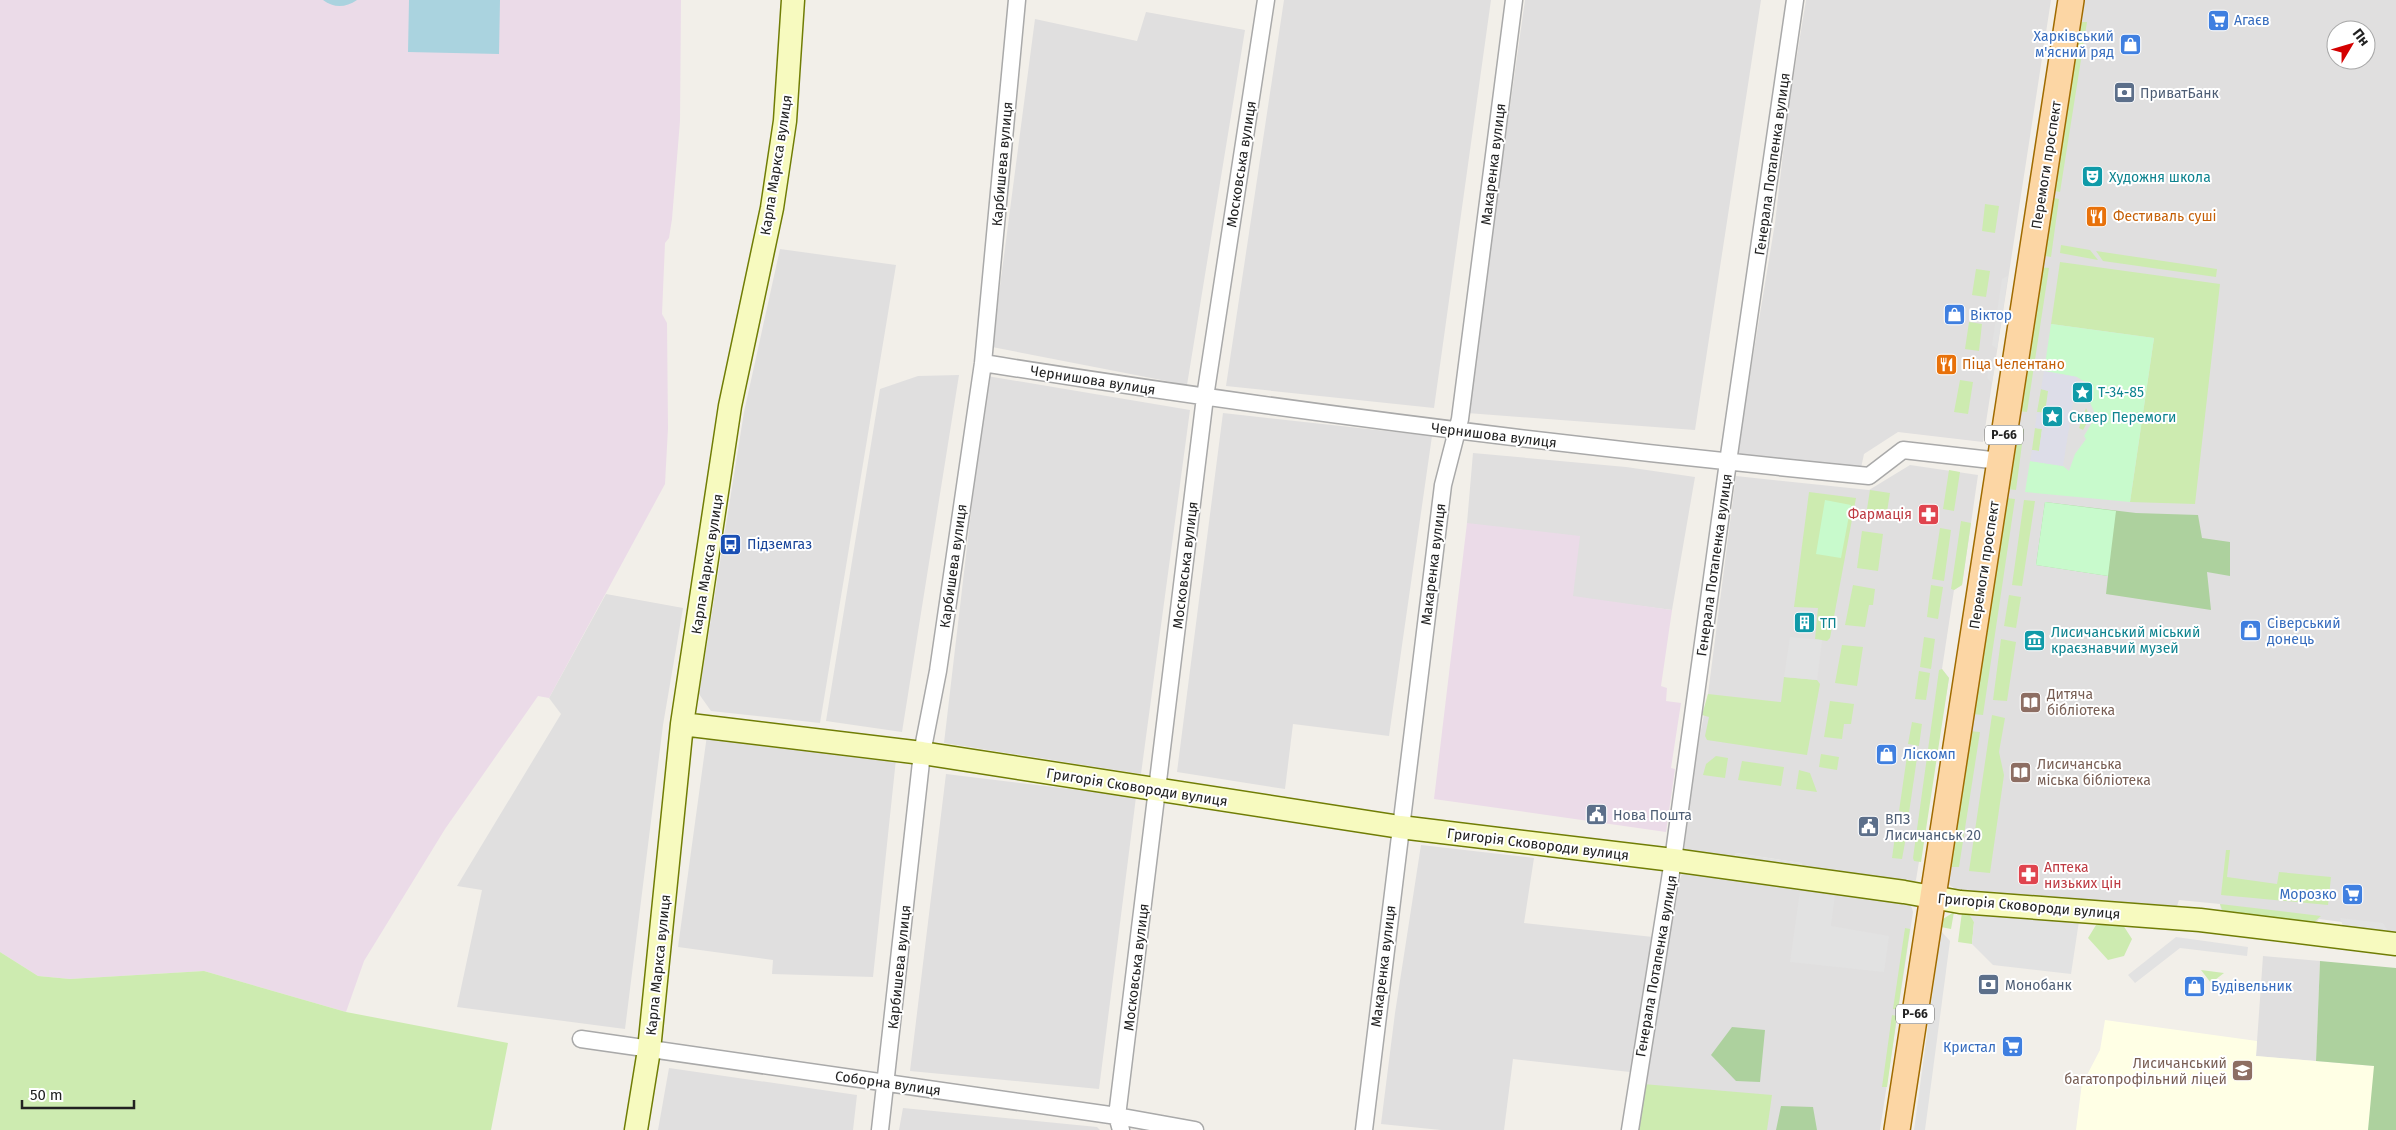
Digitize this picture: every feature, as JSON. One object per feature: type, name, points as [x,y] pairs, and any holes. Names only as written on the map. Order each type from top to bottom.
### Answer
[{"type":"main road","name":"Перемоги проспект","points":[[1897,1130],[2071,0]]},
{"type":"street","name":"Карла Маркса вулиця","points":[[636,1130],[649,1050],[682,724],[730,406],[772,208],[782,141],[792,44],[793,0]]},
{"type":"street","name":"Карбишева вулиця","points":[[880,1130],[887,1083],[922,753],[938,671],[982,363],[1017,0]]},
{"type":"street","name":"Московська вулиця","points":[[1119,1123],[1205,397],[1266,0]]},
{"type":"street","name":"Макаренка вулиця","points":[[1364,1130],[1443,485],[1457,432],[1514,0]]},
{"type":"street","name":"Генерала Потапенка вулиця","points":[[1630,1130],[1674,860],[1728,462],[1795,0]]},
{"type":"street","name":"Чернишова вулиця","points":[[982,363],[1205,397],[1457,432],[1869,476],[1903,450],[2000,461]]},
{"type":"street","name":"Григорія Сковороди вулиця","points":[[682,724],[922,753],[1400,827],[1674,860],[1960,902],[2200,920],[2396,944]]},
{"type":"street","name":"Соборна вулиця","points":[[581,1039],[887,1083],[1119,1123],[1195,1130]]},
{"type":"shaded area","points":[[0,0],[681,0],[680,121],[672,219],[669,238],[665,243],[662,314],[667,323],[668,428],[665,484],[549,698],[538,696],[445,829],[364,961],[346,1012],[204,971],[70,979],[38,976],[0,952]]},
{"type":"shaded area","points":[[1284,0],[1491,0],[1434,408],[1226,386]]},
{"type":"shaded area","points":[[1525,0],[1761,0],[1695,430],[1467,413]]},
{"type":"shaded area","points":[[1806,0],[2051,0],[1983,442],[1898,432],[1864,454],[1861,468],[1740,457],[1737,453],[1775,223],[1788,110]]},
{"type":"shaded area","points":[[2085,0],[2396,0],[2396,933],[2344,928],[2342,922],[2319,919],[2316,923],[2221,910],[2220,904],[2179,900],[2177,906],[1958,891],[1948,884],[1947,880],[2079,22],[2082,21]]},
{"type":"shaded area","points":[[1146,12],[1245,30],[1187,385],[992,347],[1035,19],[1137,41]]},
{"type":"shaded area","points":[[780,249],[896,265],[820,723],[711,711],[699,694],[744,412]]},
{"type":"shaded area","points":[[2008,276],[1997,349],[1992,345],[2002,279]]},
{"type":"shaded area","points":[[1996,360],[1992,383],[1987,378],[1989,363]]},
{"type":"shaded area","name":"Сквер Перемоги","points":[[2044,371],[2077,377],[2063,466],[2030,461],[2032,450],[2039,451],[2042,429],[2035,428],[2037,412],[2045,413],[2048,391],[2041,389]]},
{"type":"shaded area","points":[[959,375],[902,732],[826,721],[880,389],[918,376]]},
{"type":"shaded area","points":[[987,376],[1190,410],[1141,774],[944,743]]},
{"type":"shaded area","points":[[1223,413],[1432,436],[1389,736],[1293,724],[1285,789],[1177,772]]},
{"type":"shaded area","points":[[1473,453],[1626,467],[1695,477],[1672,610],[1571,597],[1467,523]]},
{"type":"shaded area","points":[[1910,465],[1978,475],[1962,585],[1954,590],[1942,669],[1949,678],[1916,880],[1913,883],[1806,872],[1801,863],[1736,853],[1734,862],[1684,851],[1691,781],[1708,694],[1736,476],[1869,490]]},
{"type":"shaded area","points":[[1467,523],[1580,536],[1573,596],[1672,610],[1661,686],[1667,688],[1666,701],[1681,703],[1671,768],[1675,769],[1666,832],[1434,799]]},
{"type":"shaded area","points":[[606,594],[683,608],[663,725],[625,1029],[457,1007],[482,890],[457,886],[561,714],[549,698]]},
{"type":"shaded area","points":[[1790,637],[1822,640],[1817,680],[1784,677]]},
{"type":"shaded area","points":[[707,735],[896,759],[873,977],[772,974],[773,960],[678,947]]},
{"type":"shaded area","points":[[946,774],[1136,797],[1099,1089],[910,1071]]},
{"type":"shaded area","points":[[1421,845],[1534,858],[1524,923],[1653,937],[1630,1072],[1513,1059],[1504,1130],[1441,1130],[1381,1124],[1395,1013]]},
{"type":"shaded area","points":[[1736,853],[1801,863],[1806,872],[1734,862]]},
{"type":"shaded area","points":[[1683,870],[1906,900],[1911,905],[1913,912],[1880,1130],[1636,1130],[1669,913]]},
{"type":"shaded area","points":[[1800,891],[1835,896],[1831,926],[1889,936],[1884,972],[1790,962]]},
{"type":"shaded area","points":[[1968,913],[2079,921],[2071,974],[1993,965],[1972,944],[1974,922]]},
{"type":"shaded area","points":[[2340,918],[2383,923],[2389,933],[2344,928]]},
{"type":"shaded area","points":[[1941,931],[1950,941],[1925,1130],[1914,1130]]},
{"type":"shaded area","points":[[2176,937],[2248,947],[2247,956],[2180,948],[2135,983],[2128,975]]},
{"type":"shaded area","points":[[2263,956],[2320,961],[2316,1061],[2256,1056]]},
{"type":"shaded area","name":"Лисичанський багатопрофільний ліцей","points":[[2105,1020],[2257,1041],[2256,1056],[2396,1068],[2396,1130],[2076,1130],[2083,1075],[2087,1075],[2100,1050]]},
{"type":"shaded area","points":[[669,1068],[857,1095],[853,1130],[658,1130]]},
{"type":"shaded area","points":[[903,1108],[1097,1127],[1100,1130],[899,1130]]},
{"type":"green space","points":[[2079,22],[2087,22],[2060,192],[2050,190]]},
{"type":"green space","points":[[2049,197],[2059,199],[2051,257],[2040,255]]},
{"type":"green space","points":[[1985,204],[1999,206],[1995,233],[1982,231]]},
{"type":"green space","points":[[2061,245],[2090,250],[2098,260],[2060,253]]},
{"type":"green space","points":[[2096,251],[2217,269],[2216,277],[2103,261]]},
{"type":"green space","points":[[2060,262],[2220,284],[2195,504],[2130,502],[2154,338],[2051,324]]},
{"type":"green space","points":[[2039,267],[2049,268],[2027,412],[2018,411]]},
{"type":"green space","points":[[1976,269],[1990,271],[1986,297],[1972,295]]},
{"type":"green space","points":[[1969,322],[1982,324],[1979,351],[1965,349]]},
{"type":"green space","points":[[2051,324],[2154,338],[2130,502],[2025,492],[2030,461],[2063,466],[2069,471],[2075,454],[2086,439],[2084,436],[2096,416],[2088,398],[2090,385],[2077,377],[2044,371]]},
{"type":"green space","points":[[1960,380],[1973,382],[1968,414],[1954,412]]},
{"type":"green space","points":[[2041,389],[2049,391],[2045,413],[2037,412]]},
{"type":"green space","points":[[2086,408],[2090,417],[2083,430],[2079,428]]},
{"type":"green space","points":[[2016,428],[2024,429],[2016,490],[2007,489]]},
{"type":"green space","points":[[2035,428],[2042,429],[2039,451],[2032,450]]},
{"type":"green space","points":[[1949,470],[1960,472],[1954,511],[1943,509]]},
{"type":"green space","points":[[1870,490],[1890,493],[1886,518],[1866,515]]},
{"type":"green space","points":[[1809,492],[1856,498],[1830,638],[1827,641],[1815,639],[1818,608],[1794,607]]},
{"type":"green space","points":[[2006,498],[2015,499],[1983,715],[1972,714]]},
{"type":"green space","points":[[1825,500],[1851,505],[1841,558],[1816,554]]},
{"type":"green space","points":[[2024,500],[2035,501],[2022,586],[2012,585]]},
{"type":"green space","points":[[2045,502],[2136,513],[2198,515],[2202,538],[2230,542],[2230,576],[2207,572],[2211,610],[2106,594],[2108,576],[2036,565]]},
{"type":"green space","points":[[2045,502],[2116,511],[2108,576],[2036,565]]},
{"type":"green space","points":[[1961,521],[1971,523],[1962,585],[1954,590],[1951,589]]},
{"type":"green space","points":[[1940,528],[1951,530],[1944,581],[1932,579]]},
{"type":"green space","points":[[1862,531],[1883,534],[1878,571],[1857,568]]},
{"type":"green space","points":[[1853,585],[1875,589],[1873,605],[1869,605],[1865,627],[1845,625]]},
{"type":"green space","points":[[1931,585],[1943,587],[1938,619],[1927,617]]},
{"type":"green space","points":[[2009,595],[2021,597],[2016,628],[2004,626]]},
{"type":"green space","points":[[1924,637],[1935,639],[1931,669],[1920,667]]},
{"type":"green space","points":[[2001,639],[2016,642],[2007,701],[1993,700]]},
{"type":"green space","points":[[1842,645],[1863,647],[1857,686],[1835,683]]},
{"type":"green space","points":[[1942,669],[1949,678],[1921,862],[1914,861],[1913,858],[1939,670]]},
{"type":"green space","points":[[1919,671],[1930,673],[1926,700],[1915,699]]},
{"type":"green space","points":[[1784,677],[1817,680],[1820,684],[1807,755],[1707,740],[1705,736],[1709,717],[1702,715],[1708,694],[1781,702]]},
{"type":"green space","points":[[1830,701],[1854,704],[1851,724],[1844,724],[1842,739],[1824,737]]},
{"type":"green space","points":[[1992,715],[2005,718],[1999,752],[2004,775],[1990,873],[1969,871]]},
{"type":"green space","points":[[1912,722],[1922,724],[1919,746],[1908,744]]},
{"type":"green space","points":[[1969,731],[1980,732],[1959,867],[1948,867]]},
{"type":"green space","points":[[1908,749],[1918,751],[1909,813],[1899,811]]},
{"type":"green space","points":[[1821,754],[1839,757],[1837,770],[1819,767]]},
{"type":"green space","points":[[1716,756],[1728,758],[1725,778],[1703,775],[1706,764]]},
{"type":"green space","points":[[1742,761],[1784,767],[1781,786],[1738,780]]},
{"type":"green space","points":[[1799,770],[1810,773],[1817,792],[1796,789]]},
{"type":"green space","points":[[1895,836],[1906,837],[1902,859],[1892,858]]},
{"type":"green space","points":[[2226,850],[2230,850],[2227,877],[2277,884],[2279,872],[2331,877],[2328,905],[2221,895]]},
{"type":"green space","points":[[2220,904],[2321,916],[2313,923],[2223,912]]},
{"type":"green space","points":[[1954,912],[1951,929],[1941,927],[1943,919]]},
{"type":"green space","points":[[1962,912],[1971,914],[1974,922],[1972,944],[1958,942]]},
{"type":"green space","points":[[2096,925],[2123,925],[2132,939],[2124,956],[2108,960],[2088,938]]},
{"type":"green space","points":[[1905,928],[1910,929],[1898,1009],[1893,1009]]},
{"type":"green space","points":[[0,952],[38,976],[70,979],[204,971],[346,1012],[508,1043],[491,1130],[0,1130]]},
{"type":"green space","points":[[2320,961],[2396,968],[2396,1130],[2368,1130],[2374,1066],[2316,1061]]},
{"type":"green space","points":[[2201,970],[2224,973],[2211,983]]},
{"type":"green space","points":[[1892,1015],[1897,1016],[1887,1087],[1882,1087]]},
{"type":"green space","points":[[1732,1027],[1765,1030],[1760,1082],[1736,1081],[1711,1055]]},
{"type":"green space","points":[[1643,1084],[1772,1095],[1767,1130],[1636,1130]]},
{"type":"green space","points":[[1781,1106],[1813,1107],[1817,1130],[1776,1130]]},
{"type":"water","points":[[323,0],[357,0],[340,6]]},
{"type":"water","points":[[409,0],[500,0],[499,54],[408,52]]},
{"type":"place","name":"Агаєв","points":[[2218,20]]},
{"type":"place","name":"Харківський м'ясний ряд","points":[[2130,44]]},
{"type":"place","name":"ПриватБанк","points":[[2124,93]]},
{"type":"place","name":"Художня школа","points":[[2093,177]]},
{"type":"place","name":"Фестиваль суші","points":[[2097,216]]},
{"type":"place","name":"Віктор","points":[[1954,315]]},
{"type":"place","name":"Піца Челентано","points":[[1946,364]]},
{"type":"place","name":"Т-34-85","points":[[2082,392]]},
{"type":"place","name":"Сквер Перемоги","points":[[2053,417]]},
{"type":"place","name":"Фармація","points":[[1928,514]]},
{"type":"place","name":"Підземгаз","points":[[731,544]]},
{"type":"place","name":"ТП","points":[[1804,623]]},
{"type":"place","name":"Сіверський донець","points":[[2251,631]]},
{"type":"place","name":"Лисичанський міський краєзнавчий музей","points":[[2035,640]]},
{"type":"place","name":"Дитяча бiблiотека","points":[[2031,702]]},
{"type":"place","name":"Ліскомп","points":[[1887,754]]},
{"type":"place","name":"Лисичанська мiська бiблiотека","points":[[2021,772]]},
{"type":"place","name":"Нова Пошта","points":[[1597,815]]},
{"type":"place","name":"ВПЗ Лисичанськ 20","points":[[1869,827]]},
{"type":"place","name":"Аптека низьких цін","points":[[2028,875]]},
{"type":"place","name":"Морозко","points":[[2353,894]]},
{"type":"place","name":"Монобанк","points":[[1989,985]]},
{"type":"place","name":"Будівельник","points":[[2195,986]]},
{"type":"place","name":"Кристал","points":[[2012,1047]]},
{"type":"place","name":"Лисичанський багатопрофільний ліцей","points":[[2243,1071]]}]
